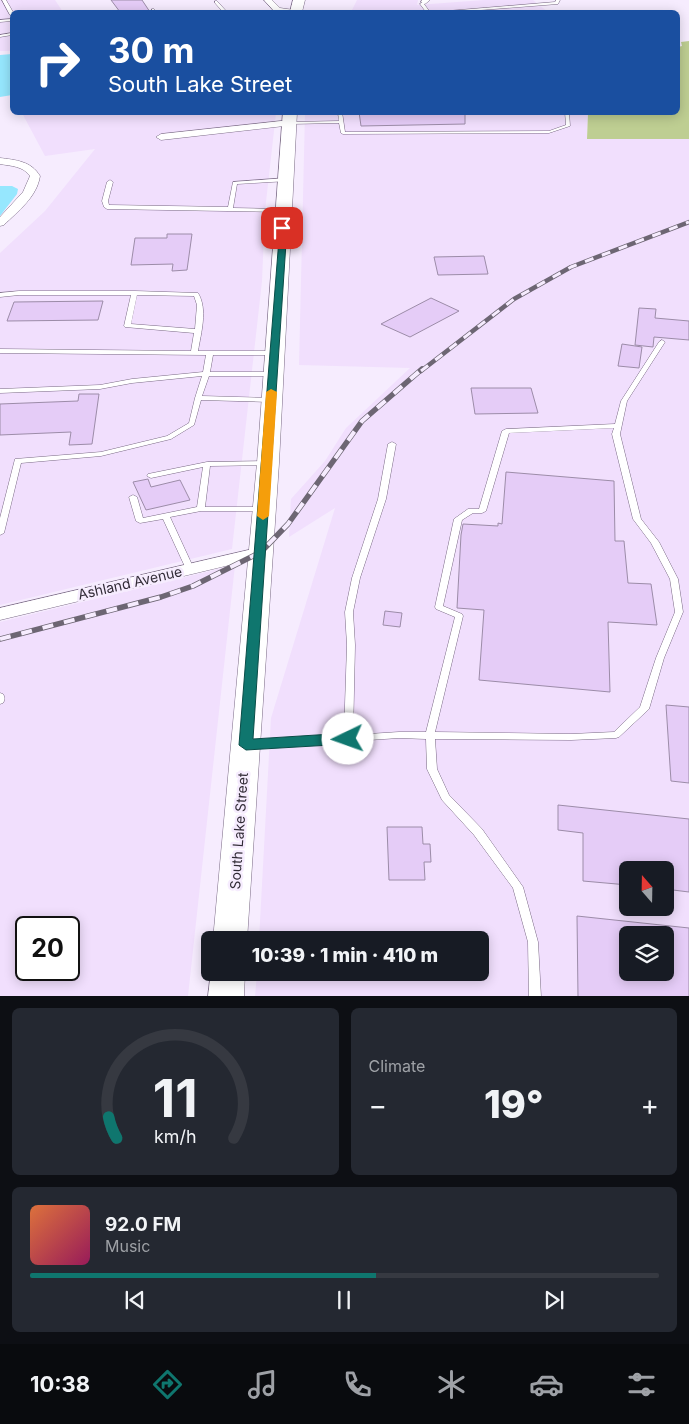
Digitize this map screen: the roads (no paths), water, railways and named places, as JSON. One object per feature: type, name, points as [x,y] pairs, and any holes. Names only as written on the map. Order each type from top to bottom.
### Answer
[{"type":"main road","name":"South Lake Street","points":[[231,931],[268,463],[290,118]]},
{"type":"main road","points":[[226,996],[227,981]]},
{"type":"street","points":[[282,10],[297,8]]},
{"type":"street","points":[[160,137],[290,118]]},
{"type":"street","points":[[0,161],[15,162],[29,167],[34,172],[35,177],[30,194],[0,223]]},
{"type":"street","name":"Ashland Avenue","points":[[0,614],[261,552]]},
{"type":"lane","points":[[4,0],[10,11]]},
{"type":"lane","points":[[504,10],[557,3],[558,0]]},
{"type":"lane","points":[[216,2],[224,10]]},
{"type":"lane","points":[[520,7],[524,10]]},
{"type":"lane","points":[[341,115],[343,133],[548,132],[568,126],[567,115]]},
{"type":"lane","points":[[290,118],[342,122]]},
{"type":"lane","points":[[230,210],[235,183],[286,180]]},
{"type":"lane","points":[[110,182],[105,202],[107,207],[284,210]]},
{"type":"lane","points":[[0,295],[18,292],[196,294],[199,297],[201,308],[194,353]]},
{"type":"lane","points":[[135,293],[127,326],[197,331]]},
{"type":"lane","points":[[246,745],[430,736],[570,738],[616,735],[644,709],[660,658],[679,612],[674,579],[655,542],[637,519],[616,434],[624,401],[662,342]]},
{"type":"lane","points":[[0,351],[274,353]]},
{"type":"lane","points":[[0,533],[18,461],[101,454],[170,438],[192,424],[210,353]]},
{"type":"lane","points":[[0,391],[100,387],[132,381],[206,374],[273,374]]},
{"type":"lane","points":[[198,398],[271,400]]},
{"type":"lane","points":[[535,996],[533,942],[518,887],[478,832],[444,797],[432,769],[430,736],[459,616],[439,607],[458,519],[472,511],[482,511],[506,431],[618,426]]},
{"type":"lane","points":[[348,739],[351,646],[349,612],[356,578],[382,499],[392,444]]},
{"type":"lane","points":[[151,476],[206,464],[268,463]]},
{"type":"lane","points":[[201,509],[206,464]]},
{"type":"lane","points":[[133,497],[140,521],[201,509],[264,509]]},
{"type":"lane","points":[[166,516],[190,569]]},
{"type":"lane","points":[[0,696],[0,701]]},
{"type":"water","points":[[10,54],[10,95],[0,97],[0,55]]},
{"type":"water","points":[[0,186],[12,186],[18,189],[17,194],[0,216]]},
{"type":"railway","points":[[421,371],[514,299],[571,267],[689,222]]},
{"type":"railway","points":[[0,639],[161,597],[193,586],[261,552],[288,524],[362,421],[422,369]]}]
